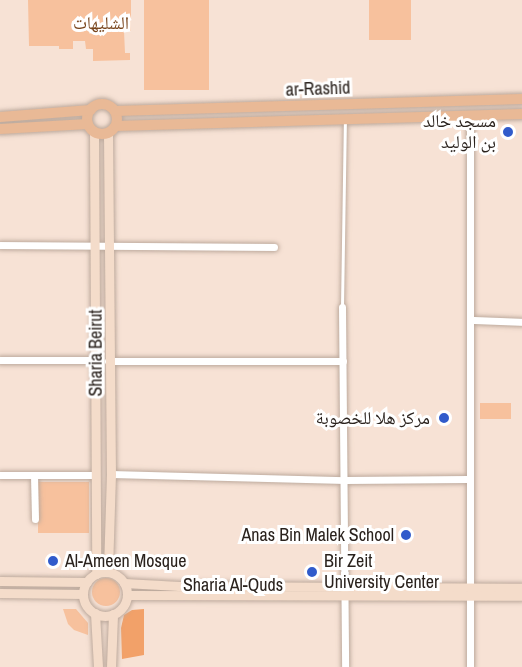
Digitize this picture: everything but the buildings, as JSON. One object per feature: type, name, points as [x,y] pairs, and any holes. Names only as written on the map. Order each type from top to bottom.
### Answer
[{"type":"main road","name":"ar-Rashid","points":[[91,110],[104,105],[115,111],[522,99]]},
{"type":"main road","points":[[0,117],[91,110],[91,128],[0,129]]},
{"type":"main road","points":[[112,129],[115,111]]},
{"type":"main road","name":"ar-Rashid","points":[[91,128],[522,114]]},
{"type":"main road","name":"Sharia Beirut","points":[[91,128],[96,246],[96,574]]},
{"type":"main road","name":"Sharia Beirut","points":[[108,572],[111,474],[108,361],[112,129]]},
{"type":"main road","points":[[108,572],[124,583],[127,596],[123,607],[105,617],[95,613],[87,605],[83,594],[87,582],[96,574],[108,572]]},
{"type":"main road","points":[[0,581],[87,582]]},
{"type":"main road","name":"Sharia Al-Quds","points":[[124,583],[346,590],[470,591],[522,588]]},
{"type":"main road","name":"Sharia Al-Quds","points":[[127,596],[346,590]]},
{"type":"main road","name":"Sharia Al-Quds","points":[[470,591],[522,596]]},
{"type":"main road","points":[[0,593],[83,594]]},
{"type":"main road","points":[[95,613],[98,667]]},
{"type":"main road","points":[[111,667],[113,614]]},
{"type":"street","points":[[470,115],[471,320],[468,479],[470,667]]},
{"type":"street","points":[[0,245],[274,247]]},
{"type":"street","points":[[342,307],[345,667]]},
{"type":"street","points":[[471,320],[522,321]]},
{"type":"street","points":[[0,360],[96,360]]},
{"type":"street","points":[[108,361],[343,361]]},
{"type":"street","points":[[111,474],[345,480],[468,479]]},
{"type":"street","points":[[0,475],[96,475]]},
{"type":"street","points":[[34,475],[35,519]]},
{"type":"lane","points":[[342,307],[346,119]]},
{"type":"green space","name":"الشليهات","points":[[28,0],[131,0],[131,31],[124,31],[125,53],[130,53],[130,60],[93,61],[93,49],[86,49],[85,41],[73,41],[73,49],[59,49],[59,46],[29,46]]},
{"type":"green space","points":[[144,0],[209,0],[209,90],[144,90]]},
{"type":"green space","points":[[369,0],[411,0],[411,40],[369,40]]},
{"type":"green space","points":[[480,403],[511,403],[511,419],[480,419]]},
{"type":"green space","points":[[38,482],[89,482],[89,533],[38,533]]},
{"type":"green space","points":[[106,578],[116,582],[120,592],[116,602],[106,606],[96,602],[92,592],[96,582]]},
{"type":"green space","points":[[63,609],[76,609],[88,623],[88,635],[74,630],[68,624]]},
{"type":"shaded area","points":[[144,609],[144,655],[122,659],[121,628],[124,615],[132,610]]},
{"type":"place","name":"مسجد خالد بن الوليد","points":[[508,132]]},
{"type":"place","name":"مركز هلا للخصوبة","points":[[444,418]]},
{"type":"place","name":"Anas Bin Malek School","points":[[406,535]]},
{"type":"place","name":"Al-Ameen Mosque","points":[[53,561]]},
{"type":"place","name":"Bir Zeit University Center","points":[[312,572]]}]
